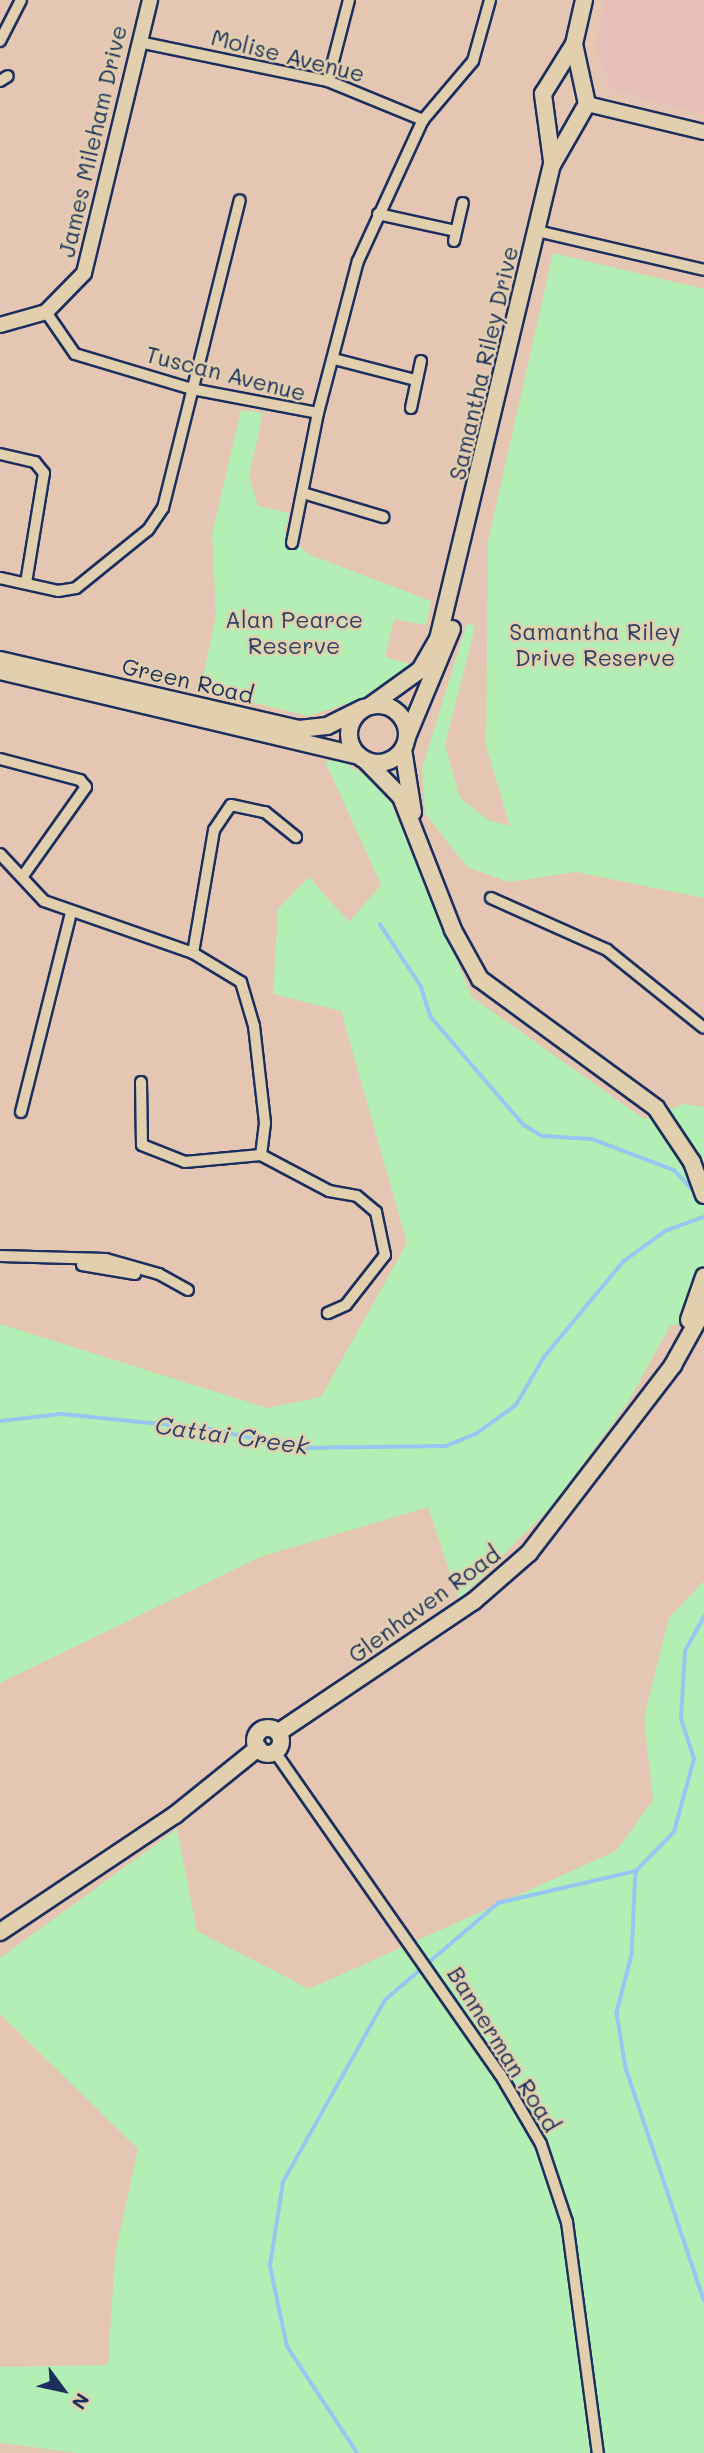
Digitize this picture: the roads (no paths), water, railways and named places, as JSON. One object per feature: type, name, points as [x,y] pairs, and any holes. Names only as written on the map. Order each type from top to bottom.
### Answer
[{"type":"main road","name":"Samantha Riley Drive","points":[[552,165],[543,93],[574,44],[584,0]]},
{"type":"main road","name":"Samantha Riley Drive","points":[[405,743],[447,646],[458,571],[552,165],[587,104],[574,44]]},
{"type":"main road","points":[[552,81],[570,77],[583,85]]},
{"type":"main road","points":[[544,109],[558,121],[577,119]]},
{"type":"main road","name":"Samantha Riley Drive","points":[[366,707],[406,684],[430,656],[458,571]]},
{"type":"main road","name":"Green Road","points":[[0,660],[299,729],[327,726],[366,707]]},
{"type":"main road","name":"Green Road","points":[[0,671],[362,758]]},
{"type":"main road","points":[[416,828],[405,743],[397,712],[366,707],[349,730],[362,758],[401,797],[474,971],[513,1009],[583,1055],[663,1102],[698,1161],[704,1195]]},
{"type":"main road","points":[[362,758],[386,762],[405,743]]},
{"type":"main road","name":"Glenhaven Road","points":[[651,1390],[704,1277]]},
{"type":"main road","name":"Glenhaven Road","points":[[258,1748],[262,1730],[279,1732],[506,1576],[558,1517],[651,1390],[704,1309]]},
{"type":"main road","points":[[0,1932],[175,1815],[258,1748],[275,1752],[279,1732]]},
{"type":"street","points":[[0,41],[21,0]]},
{"type":"street","name":"James Mileham Drive","points":[[0,325],[46,312],[74,289],[88,264],[150,0]]},
{"type":"street","points":[[328,81],[349,0]]},
{"type":"street","name":"Tuscan Avenue","points":[[46,312],[75,354],[192,389],[318,413],[358,261],[424,120],[464,77],[490,0]]},
{"type":"street","name":"Molise Avenue","points":[[139,42],[328,81],[424,120]]},
{"type":"street","points":[[587,104],[704,132]]},
{"type":"street","points":[[0,578],[76,588],[148,530],[163,508],[240,200]]},
{"type":"street","points":[[378,214],[455,236],[463,203]]},
{"type":"street","points":[[537,231],[704,270]]},
{"type":"street","points":[[334,359],[415,380]]},
{"type":"street","points":[[411,408],[421,361]]},
{"type":"street","points":[[292,543],[318,413]]},
{"type":"street","points":[[0,454],[35,462],[44,473],[26,583]]},
{"type":"street","points":[[303,494],[383,517]]},
{"type":"street","points":[[0,759],[80,780],[86,787],[23,876]]},
{"type":"street","points":[[193,953],[214,830],[231,805],[265,812],[296,837]]},
{"type":"street","points":[[0,854],[44,901],[71,913],[193,953],[242,982],[248,1000],[265,1123],[261,1155]]},
{"type":"street","points":[[491,898],[607,950],[704,1028]]},
{"type":"street","points":[[20,1112],[71,913]]},
{"type":"street","points":[[141,1082],[142,1145],[185,1162],[261,1155],[329,1191],[357,1196],[376,1212],[385,1255],[346,1305],[328,1313]]},
{"type":"street","points":[[0,1256],[106,1259],[169,1279],[188,1290]]},
{"type":"street","points":[[0,1263],[104,1266],[169,1279]]},
{"type":"street","name":"Bannerman Road","points":[[275,1752],[500,2074],[541,2144],[567,2222],[598,2453]]},
{"type":"waterway","points":[[380,924],[421,986],[431,1017],[524,1125],[542,1136],[592,1139],[674,1170],[698,1195]]},
{"type":"waterway","name":"Cattai Creek","points":[[0,1421],[61,1414],[210,1429],[297,1448],[446,1446],[476,1434],[516,1405],[544,1357],[623,1262],[665,1231],[704,1217]]},
{"type":"waterway","points":[[357,2453],[287,2347],[270,2266],[283,2182],[385,2000],[498,1903],[636,1871],[674,1832],[694,1759],[681,1719],[685,1651],[704,1617]]},
{"type":"waterway","points":[[636,1871],[632,1955],[617,2013],[626,2068],[704,2300]]},
{"type":"park label","name":"Alan Pearce Reserve","points":[[294,632]]},
{"type":"park label","name":"Samantha Riley Drive Reserve","points":[[595,644]]}]
